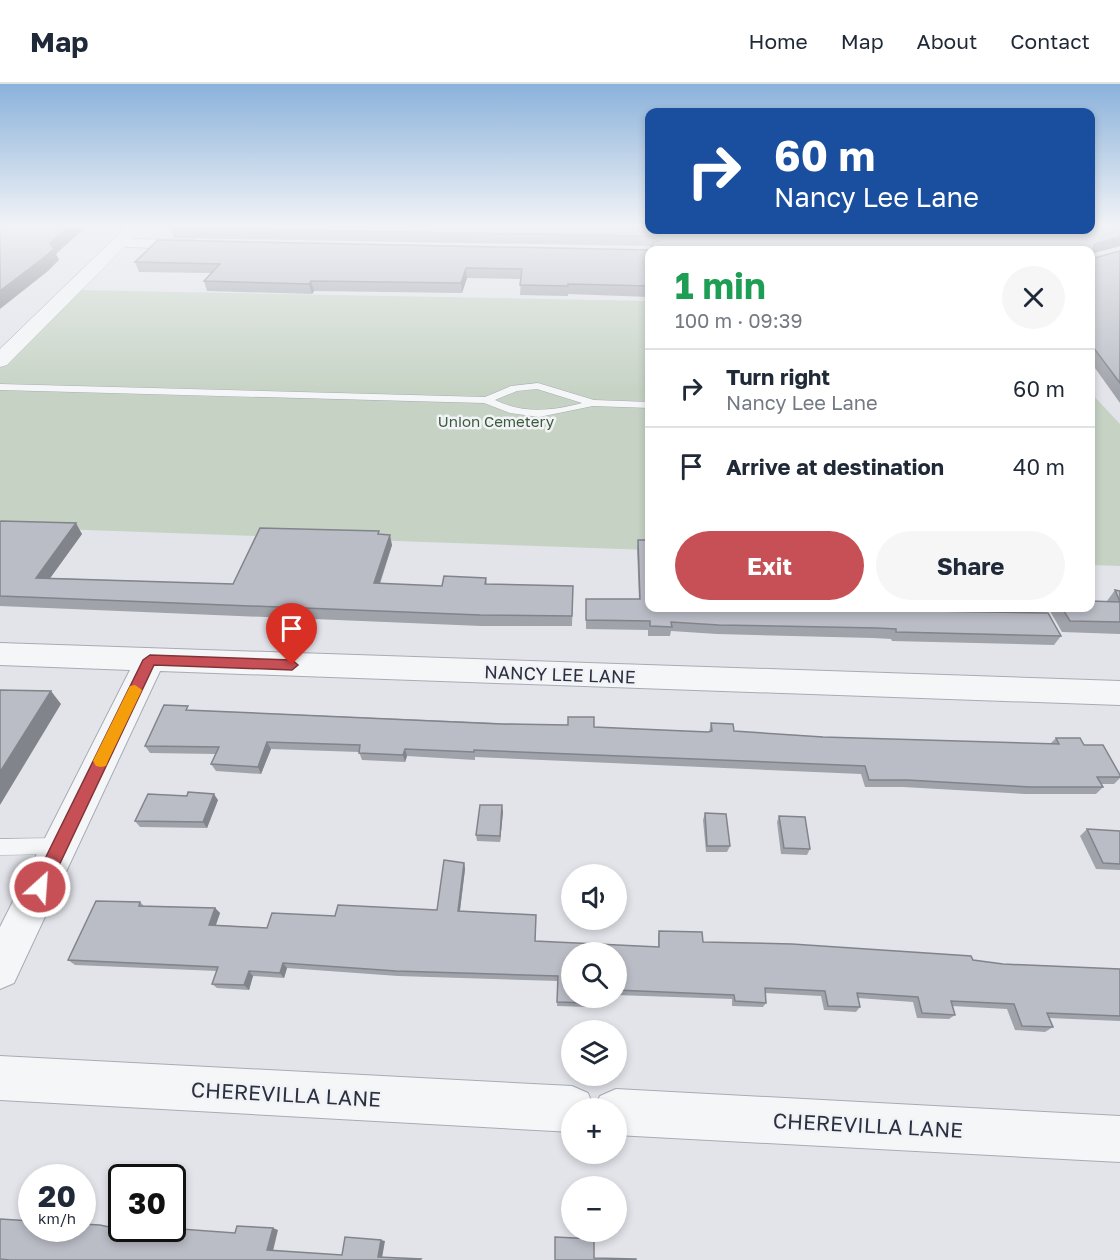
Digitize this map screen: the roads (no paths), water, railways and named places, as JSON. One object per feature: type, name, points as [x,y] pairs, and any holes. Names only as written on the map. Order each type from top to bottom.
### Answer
[{"type":"street","points":[[0,361],[80,282]]},
{"type":"street","name":"NANCY LEE LANE","points":[[0,654],[1120,693]]},
{"type":"street","points":[[0,969],[150,660]]},
{"type":"street","name":"CHEREVILLA LANE","points":[[0,1078],[561,1108]]},
{"type":"street","name":"CHEREVILLA LANE","points":[[627,1113],[1120,1139]]},
{"type":"lane","points":[[0,387],[486,400],[515,388],[538,386],[593,403],[645,405]]},
{"type":"lane","points":[[486,400],[502,408],[527,415],[556,412],[593,403]]},
{"type":"lane","points":[[0,847],[60,846]]},
{"type":"park label","name":"Union Cemetery","points":[[496,421]]}]
